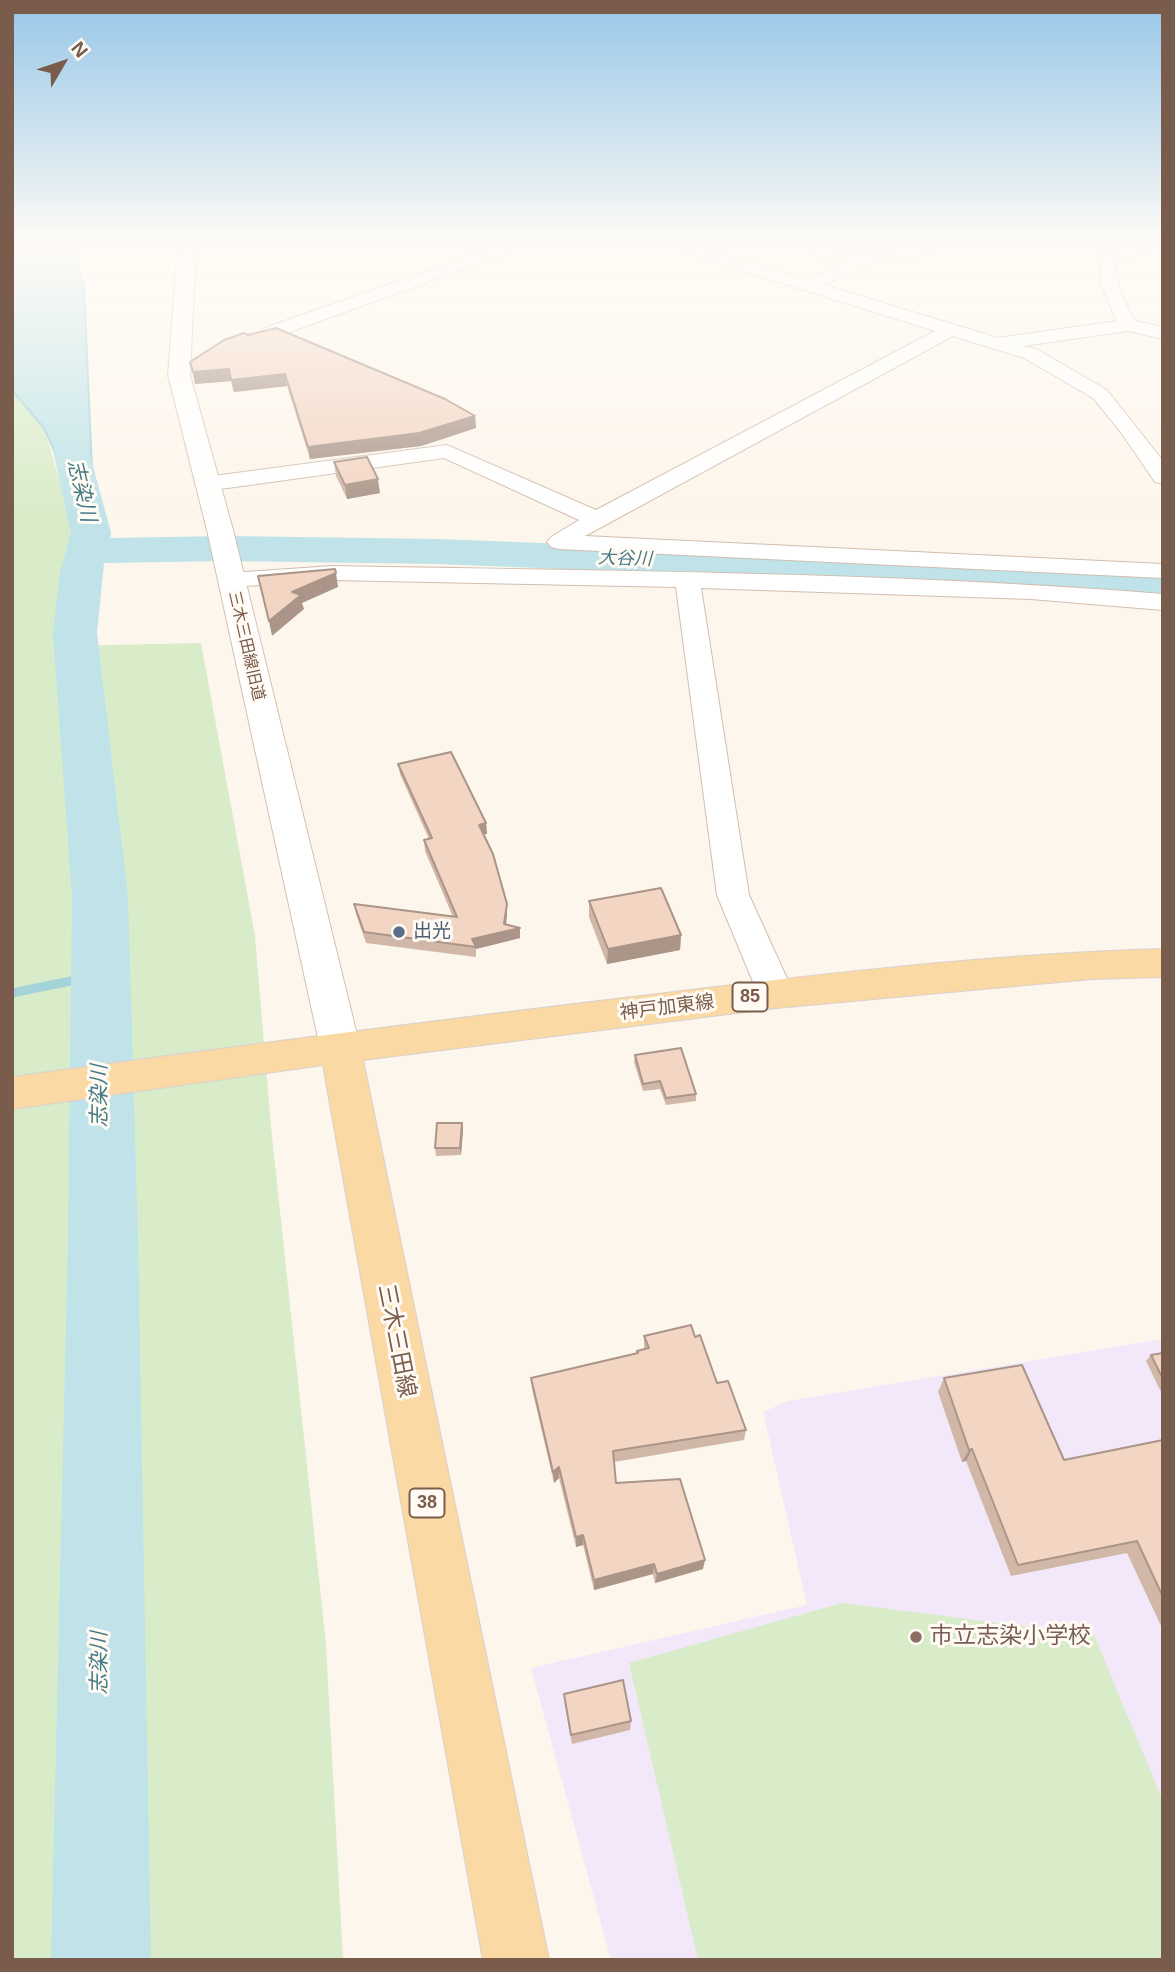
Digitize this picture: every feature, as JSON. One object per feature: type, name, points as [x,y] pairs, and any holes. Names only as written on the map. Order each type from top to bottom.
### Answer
[{"type":"main road","name":"神戸加東線","points":[[340,1047],[776,994],[1092,965],[1163,963]]},
{"type":"main road","points":[[12,1093],[340,1047]]},
{"type":"main road","name":"三木三田線","points":[[340,1047],[516,1960]]},
{"type":"street","name":"三木三田線旧道","points":[[181,335],[179,374],[205,484],[220,530],[340,1047]]},
{"type":"street","points":[[941,335],[597,519],[559,542],[1163,571]]},
{"type":"street","points":[[971,335],[1031,354],[1100,394],[1155,454],[1163,477]]},
{"type":"street","points":[[999,344],[1060,335]]},
{"type":"street","points":[[205,484],[447,452],[597,519]]},
{"type":"street","points":[[230,580],[333,573],[687,580],[1031,591],[1163,602]]},
{"type":"street","points":[[687,580],[733,895],[776,994]]},
{"type":"shaded area","name":"市立志染小学校","points":[[1163,1339],[1163,1960],[611,1960],[531,1668],[807,1605],[763,1412],[788,1401]]},
{"type":"green space","points":[[12,390],[44,428],[71,519],[66,646],[201,643],[255,936],[271,1126],[326,1645],[343,1960],[12,1960]]},
{"type":"green space","points":[[842,1603],[1094,1635],[1163,1801],[1163,1960],[698,1960],[629,1663]]},
{"type":"water","points":[[12,335],[86,335],[95,541],[44,428],[12,390]]},
{"type":"building","points":[[238,335],[293,335],[445,399],[475,416],[419,433],[308,447],[285,374],[231,380],[229,369],[193,372],[190,362],[224,340]]},
{"type":"building","points":[[367,457],[378,479],[345,485],[334,462]]},
{"type":"building","points":[[335,569],[336,573],[292,592],[301,595],[269,621],[258,576]]},
{"type":"building","points":[[451,752],[486,823],[479,825],[493,854],[507,904],[504,924],[520,928],[472,939],[476,947],[364,932],[354,904],[457,917],[424,840],[432,838],[398,764]]},
{"type":"building","points":[[661,888],[681,935],[608,949],[589,901]]},
{"type":"building","points":[[681,1048],[696,1094],[666,1098],[660,1081],[643,1084],[635,1055]]},
{"type":"building","points":[[437,1123],[462,1123],[460,1148],[435,1148]]},
{"type":"building","points":[[691,1325],[695,1337],[700,1335],[717,1383],[728,1381],[746,1430],[613,1451],[616,1483],[680,1479],[705,1560],[657,1574],[654,1564],[594,1580],[583,1535],[576,1537],[559,1467],[553,1472],[531,1378],[638,1353],[637,1351],[649,1348],[644,1336]]},
{"type":"building","points":[[1163,1353],[1163,1379],[1151,1355]]},
{"type":"building","points":[[1022,1365],[1064,1460],[1163,1440],[1163,1597],[1137,1541],[1018,1565],[972,1449],[969,1450],[944,1378]]},
{"type":"building","points":[[623,1680],[631,1721],[571,1735],[564,1694]]},
{"type":"waterway","name":"志染川","points":[[71,451],[91,533],[87,551]]},
{"type":"waterway","name":"大谷川","points":[[87,551],[227,548],[438,552],[1163,580]]},
{"type":"waterway","name":"志染川","points":[[87,551],[81,573],[75,633],[100,897],[103,1240],[101,1960]]},
{"type":"waterway","points":[[12,993],[100,975]]},
{"type":"place","name":"出光","points":[[399,932]]},
{"type":"place","name":"市立志染小学校","points":[[916,1637]]}]
